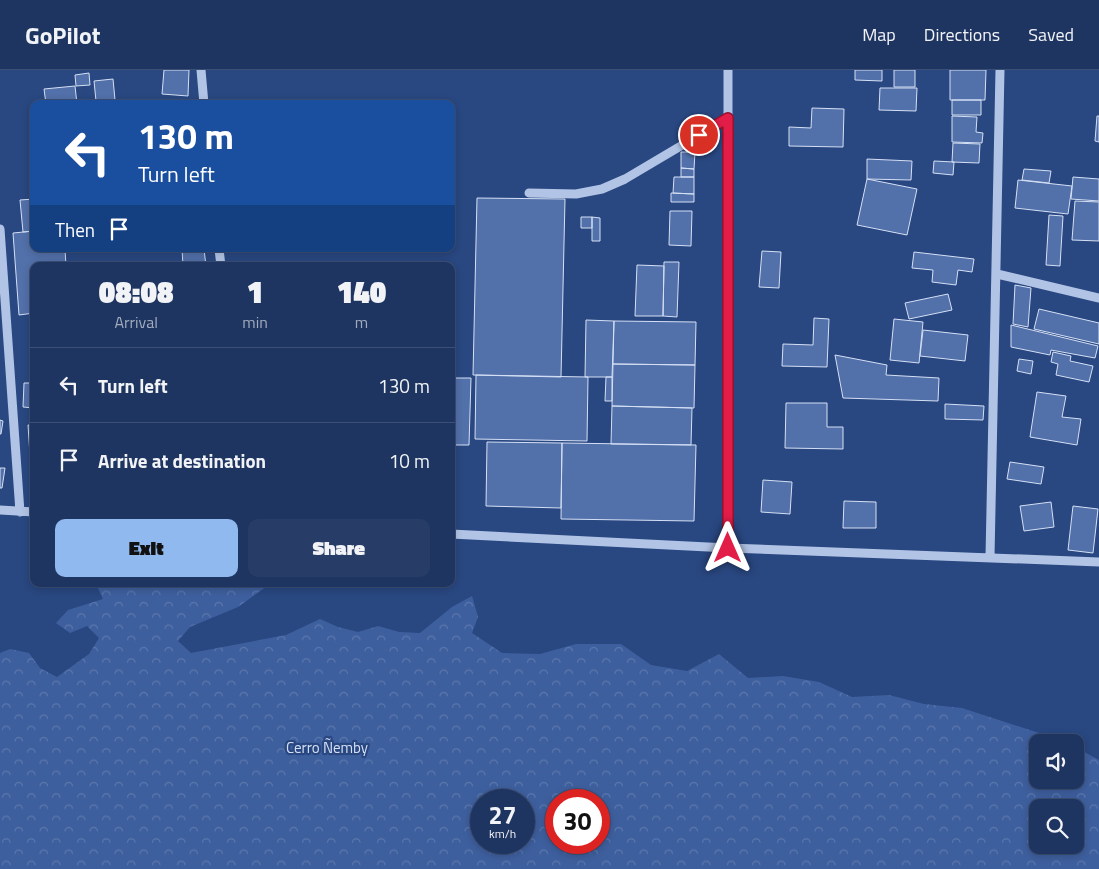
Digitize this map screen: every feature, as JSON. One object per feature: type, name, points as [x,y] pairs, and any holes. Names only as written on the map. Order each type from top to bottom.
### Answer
[{"type":"street","points":[[201,70],[204,100]]},
{"type":"street","points":[[728,70],[728,548]]},
{"type":"street","points":[[990,557],[998,274],[1000,70]]},
{"type":"street","points":[[529,193],[576,194],[602,189],[625,179],[728,118]]},
{"type":"street","points":[[0,229],[20,512]]},
{"type":"street","points":[[998,274],[1099,298]]},
{"type":"street","points":[[0,510],[30,512]]},
{"type":"street","points":[[455,534],[728,548],[1099,562]]},
{"type":"green space","name":"Cerro Ñemby","points":[[97,587],[266,587],[238,607],[190,627],[178,641],[191,653],[286,635],[320,619],[338,627],[358,632],[378,626],[399,632],[420,633],[452,607],[472,596],[478,617],[472,633],[502,653],[540,654],[576,644],[621,644],[651,665],[687,671],[719,654],[748,678],[783,676],[819,682],[852,697],[889,695],[924,704],[962,708],[1042,734],[1029,734],[1029,789],[1084,789],[1084,752],[1099,760],[1099,869],[0,869],[0,653],[10,649],[29,653],[40,668],[57,677],[89,654],[99,638],[87,626],[70,633],[56,623],[68,610],[103,599]]},
{"type":"building","points":[[164,70],[189,70],[188,96],[162,94]]},
{"type":"building","points":[[855,70],[882,70],[882,81],[855,80]]},
{"type":"building","points":[[894,70],[915,70],[915,87],[894,87]]},
{"type":"building","points":[[950,70],[986,70],[985,100],[950,100]]},
{"type":"building","points":[[89,73],[90,85],[76,86],[75,75]]},
{"type":"building","points":[[113,79],[115,100],[96,100],[94,81]]},
{"type":"building","points":[[75,86],[77,100],[45,100],[44,89]]},
{"type":"building","points":[[880,88],[917,88],[916,111],[879,110]]},
{"type":"building","points":[[952,100],[981,100],[981,115],[952,115]]},
{"type":"building","points":[[812,108],[844,109],[843,147],[789,146],[789,127],[811,128]]},
{"type":"building","points":[[952,116],[977,117],[976,132],[983,133],[982,143],[952,142]]},
{"type":"building","points":[[1097,116],[1099,116],[1099,142],[1095,141]]},
{"type":"building","points":[[953,143],[980,144],[979,163],[952,162]]},
{"type":"building","points":[[681,152],[695,152],[694,169],[681,168]]},
{"type":"building","points":[[867,159],[912,161],[911,180],[867,179]]},
{"type":"building","points":[[934,161],[954,162],[953,175],[933,173]]},
{"type":"building","points":[[681,168],[694,169],[694,177],[681,177]]},
{"type":"building","points":[[1024,169],[1051,171],[1049,183],[1022,180]]},
{"type":"building","points":[[674,177],[694,177],[694,194],[673,193]]},
{"type":"building","points":[[1073,177],[1099,179],[1099,201],[1071,199]]},
{"type":"building","points":[[867,179],[917,189],[907,235],[857,225]]},
{"type":"building","points":[[1018,180],[1072,186],[1068,214],[1015,208]]},
{"type":"building","points":[[671,193],[694,194],[694,202],[671,202]]},
{"type":"building","points":[[477,198],[565,199],[561,377],[473,375]]},
{"type":"building","points":[[30,199],[30,231],[23,232],[20,200]]},
{"type":"building","points":[[1075,201],[1099,202],[1099,241],[1072,240]]},
{"type":"building","points":[[670,211],[692,211],[691,246],[669,245]]},
{"type":"building","points":[[1049,215],[1063,216],[1060,266],[1046,265]]},
{"type":"building","points":[[581,217],[592,217],[592,228],[581,228]]},
{"type":"building","points":[[592,217],[600,218],[600,241],[592,241]]},
{"type":"building","points":[[30,231],[30,252],[65,252],[66,262],[30,262],[30,314],[19,315],[13,233]]},
{"type":"building","points":[[762,251],[781,252],[779,288],[759,287]]},
{"type":"building","points":[[182,252],[204,252],[206,262],[183,262]]},
{"type":"building","points":[[914,252],[974,259],[972,272],[958,270],[956,285],[932,282],[933,270],[912,268]]},
{"type":"building","points":[[664,262],[679,262],[677,317],[663,316]]},
{"type":"building","points":[[637,265],[664,266],[663,316],[635,316]]},
{"type":"building","points":[[1015,285],[1031,288],[1028,327],[1013,324]]},
{"type":"building","points":[[948,294],[952,310],[909,319],[905,303]]},
{"type":"building","points":[[1039,309],[1099,323],[1099,344],[1034,329]]},
{"type":"building","points":[[814,318],[829,319],[827,367],[782,366],[783,344],[813,345]]},
{"type":"building","points":[[894,319],[923,322],[919,363],[890,360]]},
{"type":"building","points":[[586,320],[614,321],[612,377],[585,377]]},
{"type":"building","points":[[614,321],[696,322],[695,365],[613,364]]},
{"type":"building","points":[[1011,325],[1098,346],[1095,358],[1051,350],[1050,355],[1011,347]]},
{"type":"building","points":[[923,330],[968,335],[965,361],[920,356]]},
{"type":"building","points":[[1053,352],[1071,356],[1070,361],[1093,366],[1089,382],[1056,375],[1058,364],[1051,362]]},
{"type":"building","points":[[835,355],[887,365],[886,375],[939,378],[938,401],[843,398]]},
{"type":"building","points":[[1019,359],[1033,361],[1031,374],[1017,371]]},
{"type":"building","points":[[613,364],[695,365],[694,408],[612,406]]},
{"type":"building","points":[[476,375],[588,377],[587,441],[475,439]]},
{"type":"building","points":[[606,377],[612,377],[612,401],[605,401]]},
{"type":"building","points":[[455,378],[471,378],[469,445],[455,445]]},
{"type":"building","points":[[24,383],[30,383],[30,408],[23,407]]},
{"type":"building","points":[[1037,392],[1066,396],[1062,417],[1081,419],[1077,445],[1030,437]]},
{"type":"building","points":[[786,403],[827,403],[827,427],[843,427],[843,449],[785,448]]},
{"type":"building","points":[[945,404],[984,406],[983,420],[945,419]]},
{"type":"building","points":[[612,406],[692,408],[691,445],[611,444]]},
{"type":"building","points":[[0,420],[3,421],[1,434],[0,434]]},
{"type":"building","points":[[28,425],[30,425],[30,455]]},
{"type":"building","points":[[487,442],[562,443],[561,508],[486,506]]},
{"type":"building","points":[[562,443],[696,445],[694,521],[561,519]]},
{"type":"building","points":[[1010,462],[1044,467],[1041,484],[1007,479]]},
{"type":"building","points":[[0,468],[5,468],[2,488],[0,488]]},
{"type":"building","points":[[763,480],[792,482],[790,514],[761,512]]},
{"type":"building","points":[[844,501],[876,502],[876,528],[843,528]]},
{"type":"building","points":[[1051,502],[1054,527],[1024,531],[1020,506]]},
{"type":"building","points":[[1073,506],[1098,509],[1093,553],[1068,550]]},
{"type":"route","points":[[699,135],[728,118],[728,548]]}]
